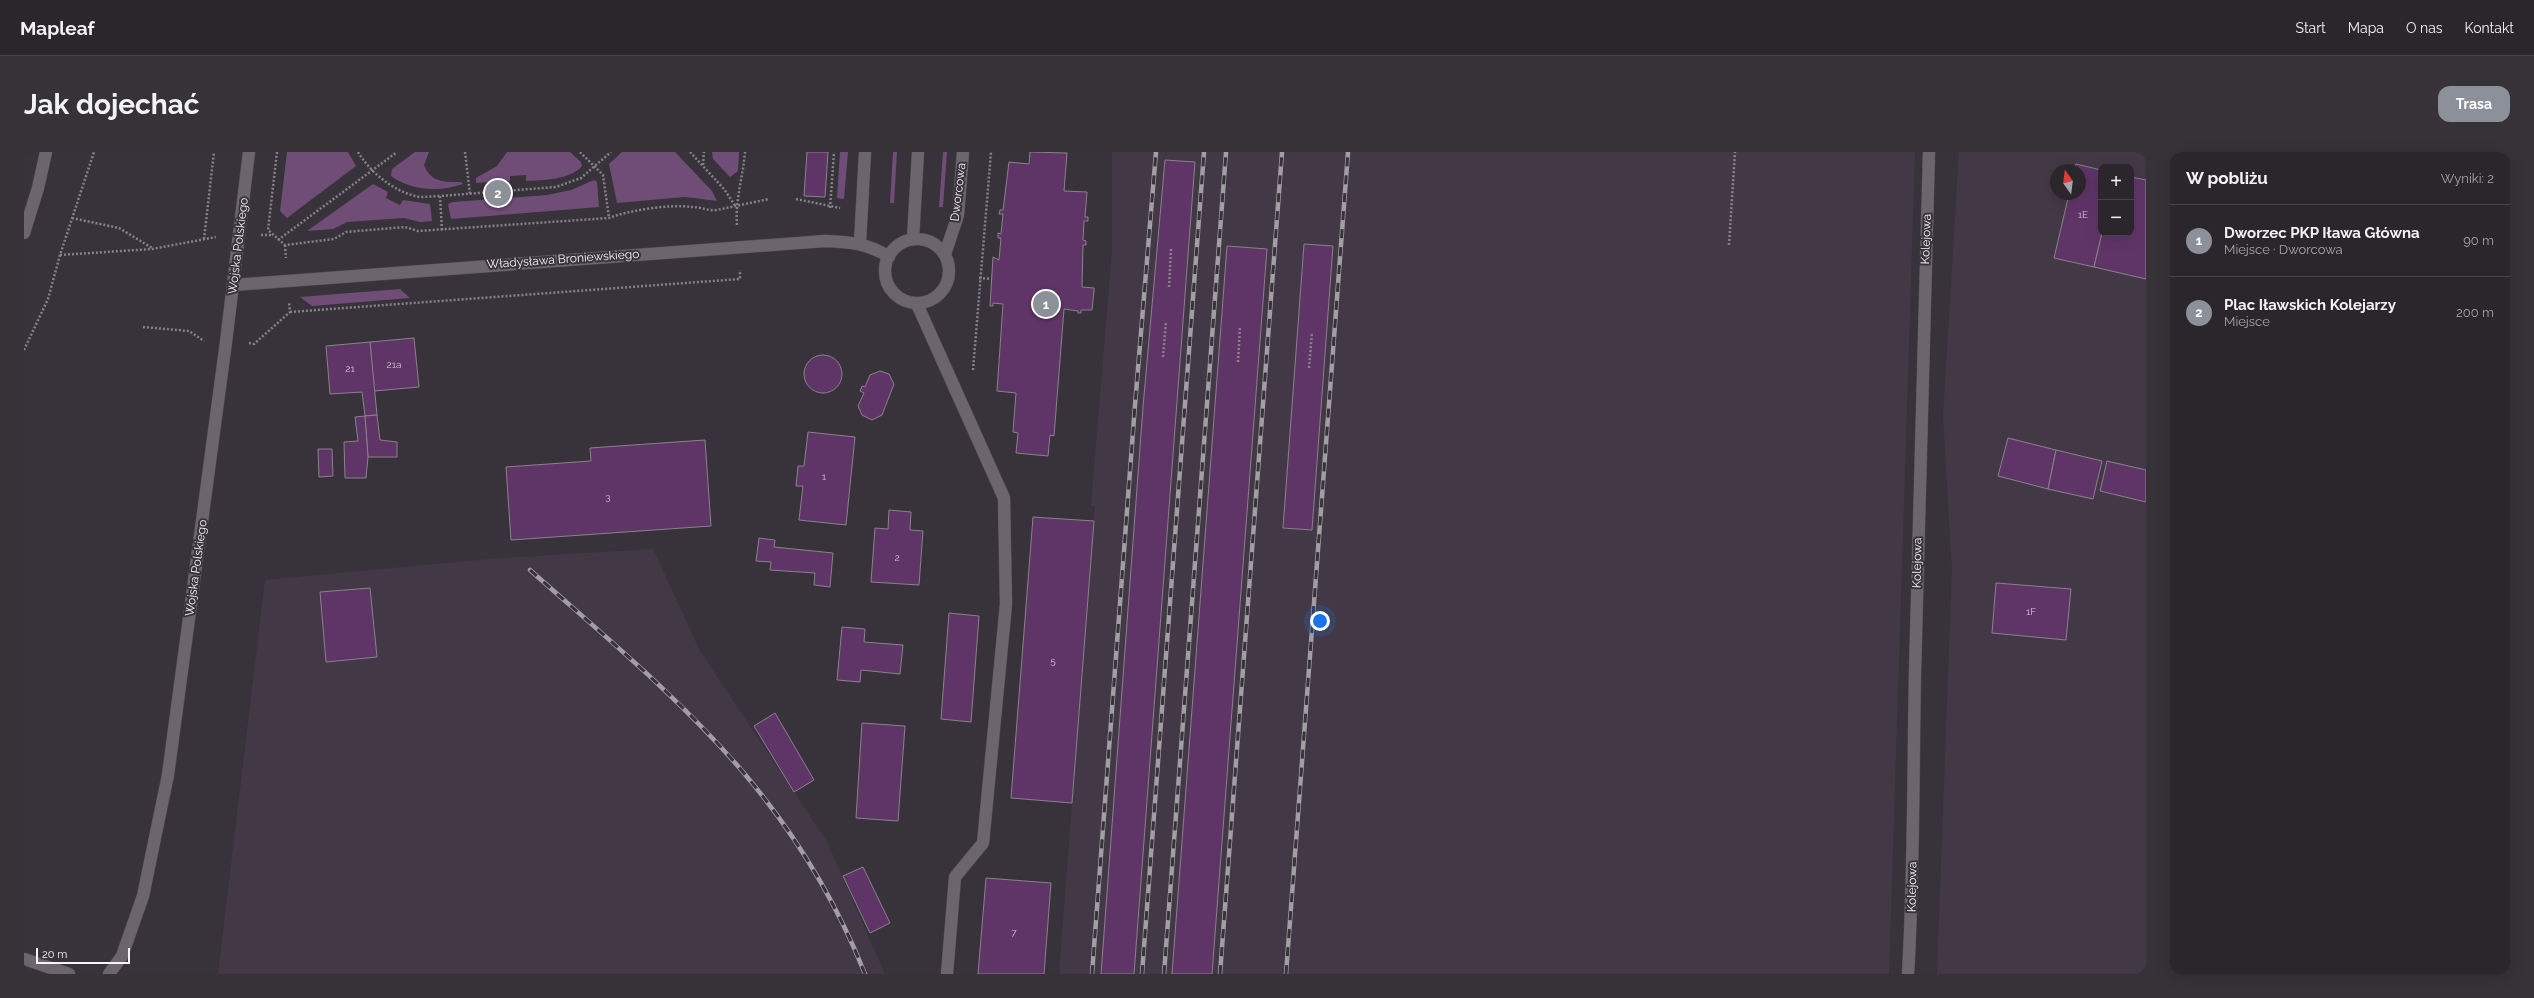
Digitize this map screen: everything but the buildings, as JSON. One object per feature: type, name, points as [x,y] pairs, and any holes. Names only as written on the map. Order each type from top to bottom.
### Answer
[{"type":"street","points":[[24,233],[38,188],[46,152]]},
{"type":"street","name":"Wojska Polskiego","points":[[109,974],[122,956],[143,896],[168,775],[233,285],[249,152]]},
{"type":"street","points":[[860,243],[865,152]]},
{"type":"street","points":[[913,239],[918,152]]},
{"type":"street","name":"Dworcowa","points":[[945,254],[958,215],[963,152]]},
{"type":"street","name":"Kolejowa","points":[[1908,974],[1913,896],[1912,822],[1919,462],[1929,152]]},
{"type":"street","points":[[913,239],[925,240],[936,245],[945,254],[949,264],[949,276],[946,287],[938,296],[917,304],[902,299],[890,288],[885,268],[888,257],[899,246],[913,239]]},
{"type":"street","name":"Władysława Broniewskiego","points":[[233,285],[738,246],[825,241],[860,243],[878,249],[888,257]]},
{"type":"street","points":[[917,304],[1004,498],[1006,604],[983,843],[955,877],[947,974]]},
{"type":"street","points":[[24,958],[69,974]]},
{"type":"path","points":[[24,350],[48,299],[60,255],[94,152]]},
{"type":"path","points":[[204,239],[214,152]]},
{"type":"path","points":[[277,152],[268,230],[285,245],[334,239],[346,232],[405,227],[418,231],[442,230],[609,218],[628,211],[692,207],[708,211],[736,207],[769,199]]},
{"type":"path","points":[[358,152],[372,170],[401,191],[416,196],[440,196],[556,187],[581,178],[611,152]]},
{"type":"path","points":[[278,240],[397,152]]},
{"type":"path","points":[[465,152],[470,194]]},
{"type":"path","points":[[580,152],[603,175],[609,218]]},
{"type":"path","points":[[690,152],[724,188],[736,207]]},
{"type":"path","points":[[702,165],[704,152]]},
{"type":"path","points":[[737,230],[736,207],[743,172],[745,152]]},
{"type":"path","points":[[830,208],[834,152]]},
{"type":"path","points":[[974,378],[973,371],[979,278],[991,152]]},
{"type":"path","points":[[1729,245],[1735,152]]},
{"type":"path","points":[[440,196],[442,230]]},
{"type":"path","points":[[796,199],[830,208],[846,209]]},
{"type":"path","points":[[72,218],[119,228],[152,248]]},
{"type":"path","points":[[258,236],[273,235]]},
{"type":"path","points":[[60,255],[152,248],[223,236]]},
{"type":"path","points":[[285,245],[286,262]]},
{"type":"path","points":[[1169,287],[1172,249]]},
{"type":"path","points":[[290,312],[740,279],[739,263]]},
{"type":"path","points":[[979,278],[992,279]]},
{"type":"path","points":[[1163,357],[1166,321]]},
{"type":"path","points":[[1238,362],[1240,327]]},
{"type":"path","points":[[1309,368],[1312,332]]},
{"type":"shaded area","points":[[287,152],[348,152],[356,166],[287,218],[280,211]]},
{"type":"shaded area","points":[[415,152],[429,152],[424,165],[430,175],[439,180],[461,182],[463,184],[454,187],[426,189],[407,185],[391,176],[392,169]]},
{"type":"shaded area","points":[[507,152],[570,152],[581,162],[582,166],[577,171],[564,177],[526,181],[526,175],[510,176],[510,181],[476,183],[476,178],[497,166]]},
{"type":"shaded area","points":[[622,152],[675,152],[712,191],[717,201],[685,197],[617,203],[609,164]]},
{"type":"shaded area","points":[[712,152],[739,152],[738,171],[730,177],[713,159]]},
{"type":"shaded area","points":[[840,152],[848,152],[844,199],[837,198]]},
{"type":"shaded area","points":[[893,152],[897,152],[894,203],[890,203]]},
{"type":"shaded area","points":[[943,152],[947,152],[943,207],[939,207]]},
{"type":"shaded area","points":[[1112,152],[1915,152],[1889,974],[1059,974],[1095,506],[1091,506],[1112,251]]},
{"type":"shaded area","points":[[1959,152],[2146,152],[2146,974],[1937,974],[1952,569],[1943,416]]},
{"type":"shaded area","points":[[594,180],[597,182],[599,207],[451,219],[448,204],[453,202],[547,195],[571,190]]},
{"type":"shaded area","points":[[373,184],[388,192],[386,198],[400,205],[403,200],[430,204],[432,221],[420,222],[404,218],[347,222],[333,229],[307,231]]},
{"type":"shaded area","points":[[400,289],[410,298],[312,306],[300,297]]},
{"type":"shaded area","points":[[653,549],[700,651],[827,842],[885,974],[218,974],[265,580],[489,559]]},
{"type":"railway","points":[[1092,974],[1135,405],[1156,152]]},
{"type":"railway","points":[[1142,974],[1204,152]]},
{"type":"railway","points":[[1164,974],[1226,152]]},
{"type":"railway","points":[[1220,974],[1282,152]]},
{"type":"railway","points":[[1286,974],[1348,152]]},
{"type":"railway","points":[[530,570],[667,693],[719,745],[743,772],[780,819],[812,868],[841,920],[865,974]]},
{"type":"place","name":"Plac Iławskich Kolejarzy","points":[[498,193]]},
{"type":"place","name":"Dworzec PKP Iława Główna","points":[[1046,304]]}]
